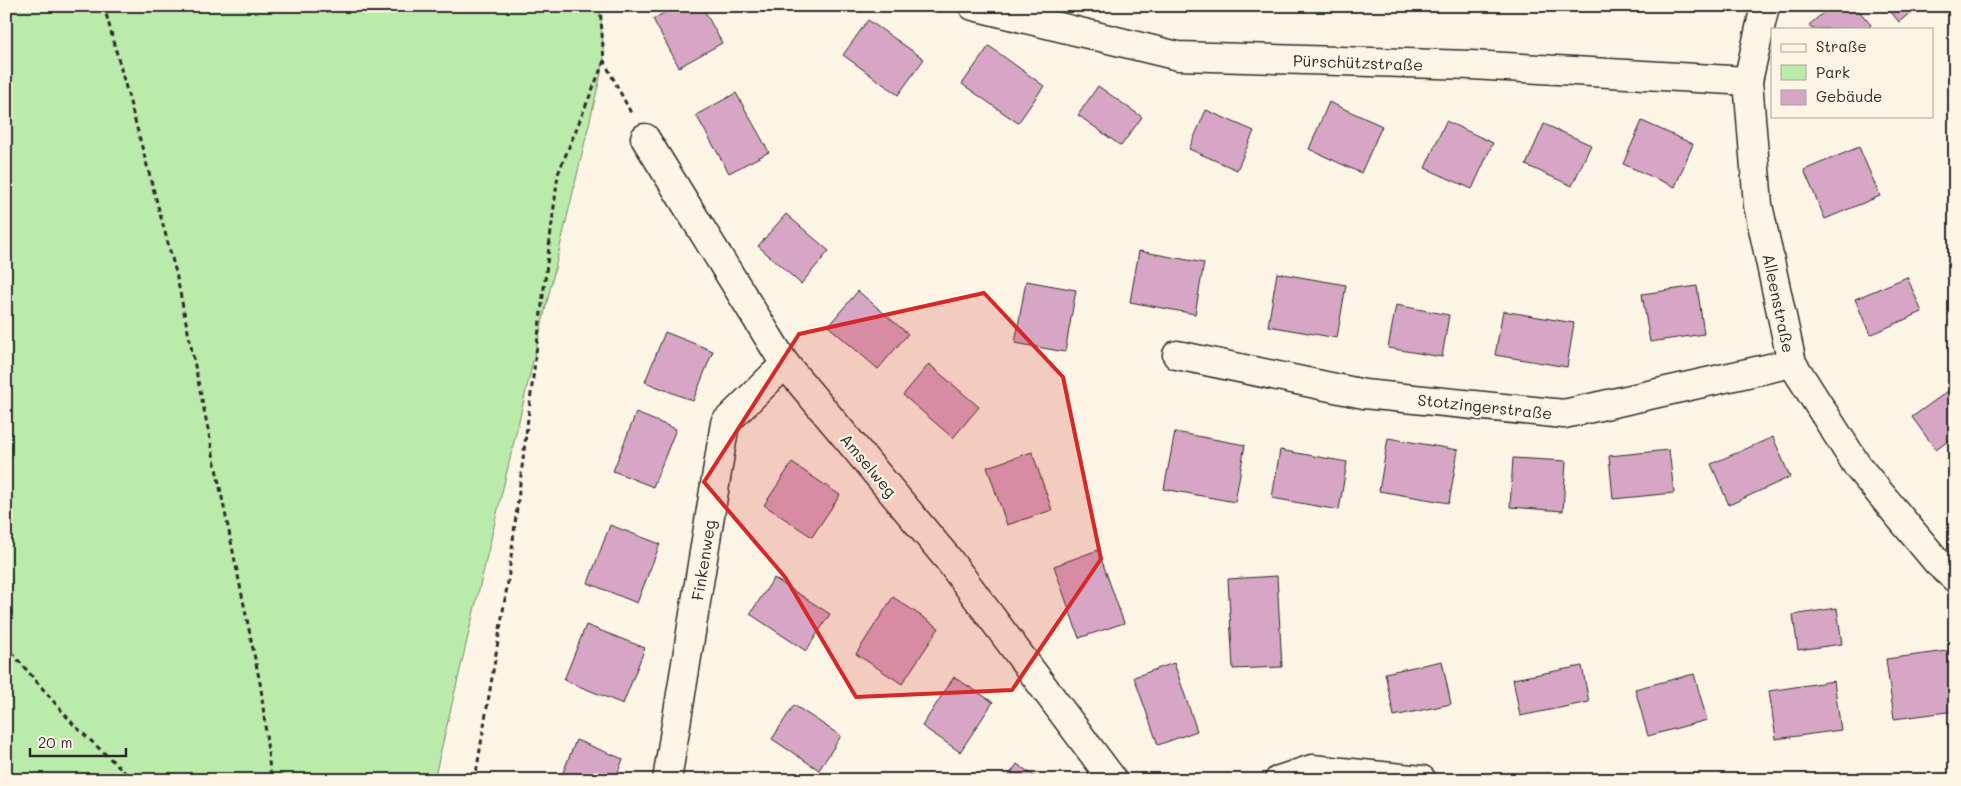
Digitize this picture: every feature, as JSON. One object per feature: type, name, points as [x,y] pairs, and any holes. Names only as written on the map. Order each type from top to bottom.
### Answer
[{"type":"street","name":"Pürschützstraße","points":[[973,6],[1178,56],[1472,65],[1748,81]]},
{"type":"street","name":"Alleenstraße","points":[[1765,6],[1748,81],[1758,205],[1792,363],[1858,467],[1938,562],[1955,578]]},
{"type":"street","name":"Amselweg","points":[[645,138],[785,364],[948,559],[1113,780]]},
{"type":"street","name":"Stotzingerstraße","points":[[1177,355],[1364,394],[1564,414],[1792,363]]},
{"type":"street","name":"Finkenweg","points":[[668,780],[725,423],[785,364]]},
{"type":"street","points":[[1279,780],[1312,769],[1422,780]]},
{"type":"path","points":[[104,6],[176,273],[261,688],[271,780]]},
{"type":"path","points":[[600,6],[604,62],[645,138]]},
{"type":"path","points":[[475,780],[508,581],[558,174],[604,62]]},
{"type":"path","points":[[6,646],[73,724],[133,780]]},
{"type":"highlighted area","points":[[984,293],[1063,377],[1101,559],[1012,690],[856,697],[785,577],[704,482],[799,334]]},
{"type":"green space","points":[[6,6],[600,6],[604,61],[434,780],[6,780]]},
{"type":"building","points":[[677,6],[702,6],[722,43],[679,67],[653,19]]},
{"type":"building","points":[[1831,6],[1855,6],[1871,25],[1868,28],[1811,28],[1809,25]]},
{"type":"building","points":[[1886,6],[1918,6],[1899,22]]},
{"type":"building","points":[[868,20],[924,59],[898,95],[843,55]]},
{"type":"building","points":[[989,46],[1044,86],[1018,123],[962,84]]},
{"type":"building","points":[[1098,86],[1142,117],[1121,146],[1078,115]]},
{"type":"building","points":[[736,93],[769,152],[729,173],[696,115]]},
{"type":"building","points":[[1329,102],[1382,126],[1361,173],[1309,149]]},
{"type":"building","points":[[1206,110],[1254,131],[1237,170],[1189,149]]},
{"type":"building","points":[[1446,121],[1493,143],[1472,189],[1425,168]]},
{"type":"building","points":[[1642,121],[1693,144],[1675,187],[1623,164]]},
{"type":"building","points":[[1544,124],[1591,145],[1572,186],[1526,165]]},
{"type":"building","points":[[1859,147],[1880,196],[1825,219],[1804,170]]},
{"type":"building","points":[[786,214],[829,251],[801,284],[758,246]]},
{"type":"building","points":[[1139,251],[1204,263],[1195,314],[1130,302]]},
{"type":"building","points":[[1277,273],[1346,285],[1337,338],[1268,326]]},
{"type":"building","points":[[1907,277],[1922,312],[1870,335],[1855,299]]},
{"type":"building","points":[[1026,281],[1076,290],[1065,352],[1015,343]]},
{"type":"building","points":[[1697,286],[1704,334],[1650,342],[1642,294]]},
{"type":"building","points":[[858,291],[908,334],[878,369],[828,326]]},
{"type":"building","points":[[1396,305],[1449,315],[1442,357],[1388,348]]},
{"type":"building","points":[[1503,311],[1574,323],[1567,367],[1495,355]]},
{"type":"building","points":[[665,332],[713,351],[693,401],[645,382]]},
{"type":"building","points":[[929,364],[979,407],[953,438],[903,395]]},
{"type":"building","points":[[1955,386],[1955,436],[1936,450],[1912,417]]},
{"type":"building","points":[[636,413],[676,429],[653,487],[613,471]]},
{"type":"building","points":[[1175,432],[1245,445],[1235,502],[1164,489]]},
{"type":"building","points":[[1773,437],[1790,477],[1729,505],[1711,464]]},
{"type":"building","points":[[1388,438],[1458,450],[1449,503],[1379,491]]},
{"type":"building","points":[[1280,450],[1347,462],[1339,510],[1272,498]]},
{"type":"building","points":[[1669,450],[1674,493],[1613,499],[1609,456]]},
{"type":"building","points":[[1032,452],[1052,510],[1007,525],[987,467]]},
{"type":"building","points":[[1513,458],[1566,461],[1563,511],[1510,507]]},
{"type":"building","points":[[792,463],[840,495],[812,537],[764,505]]},
{"type":"building","points":[[610,525],[660,544],[637,603],[588,583]]},
{"type":"building","points":[[1098,550],[1124,623],[1079,638],[1054,566]]},
{"type":"building","points":[[1277,576],[1282,667],[1233,669],[1228,579]]},
{"type":"building","points":[[774,578],[830,614],[806,651],[750,614]]},
{"type":"building","points":[[893,597],[939,628],[902,684],[856,654]]},
{"type":"building","points":[[1837,608],[1842,644],[1798,650],[1793,615]]},
{"type":"building","points":[[586,625],[645,648],[623,704],[564,680]]},
{"type":"building","points":[[1955,650],[1955,711],[1894,719],[1886,659]]},
{"type":"building","points":[[1442,661],[1451,704],[1394,716],[1385,673]]},
{"type":"building","points":[[1174,663],[1197,731],[1158,745],[1134,677]]},
{"type":"building","points":[[1582,666],[1589,702],[1520,716],[1513,679]]},
{"type":"building","points":[[1694,674],[1707,720],[1648,736],[1635,689]]},
{"type":"building","points":[[954,677],[993,702],[960,752],[922,726]]},
{"type":"building","points":[[1834,681],[1841,730],[1776,739],[1769,691]]},
{"type":"building","points":[[794,705],[841,736],[819,770],[772,739]]},
{"type":"building","points":[[576,740],[623,759],[615,780],[560,780]]},
{"type":"building","points":[[1017,764],[1040,780],[1006,780]]}]
